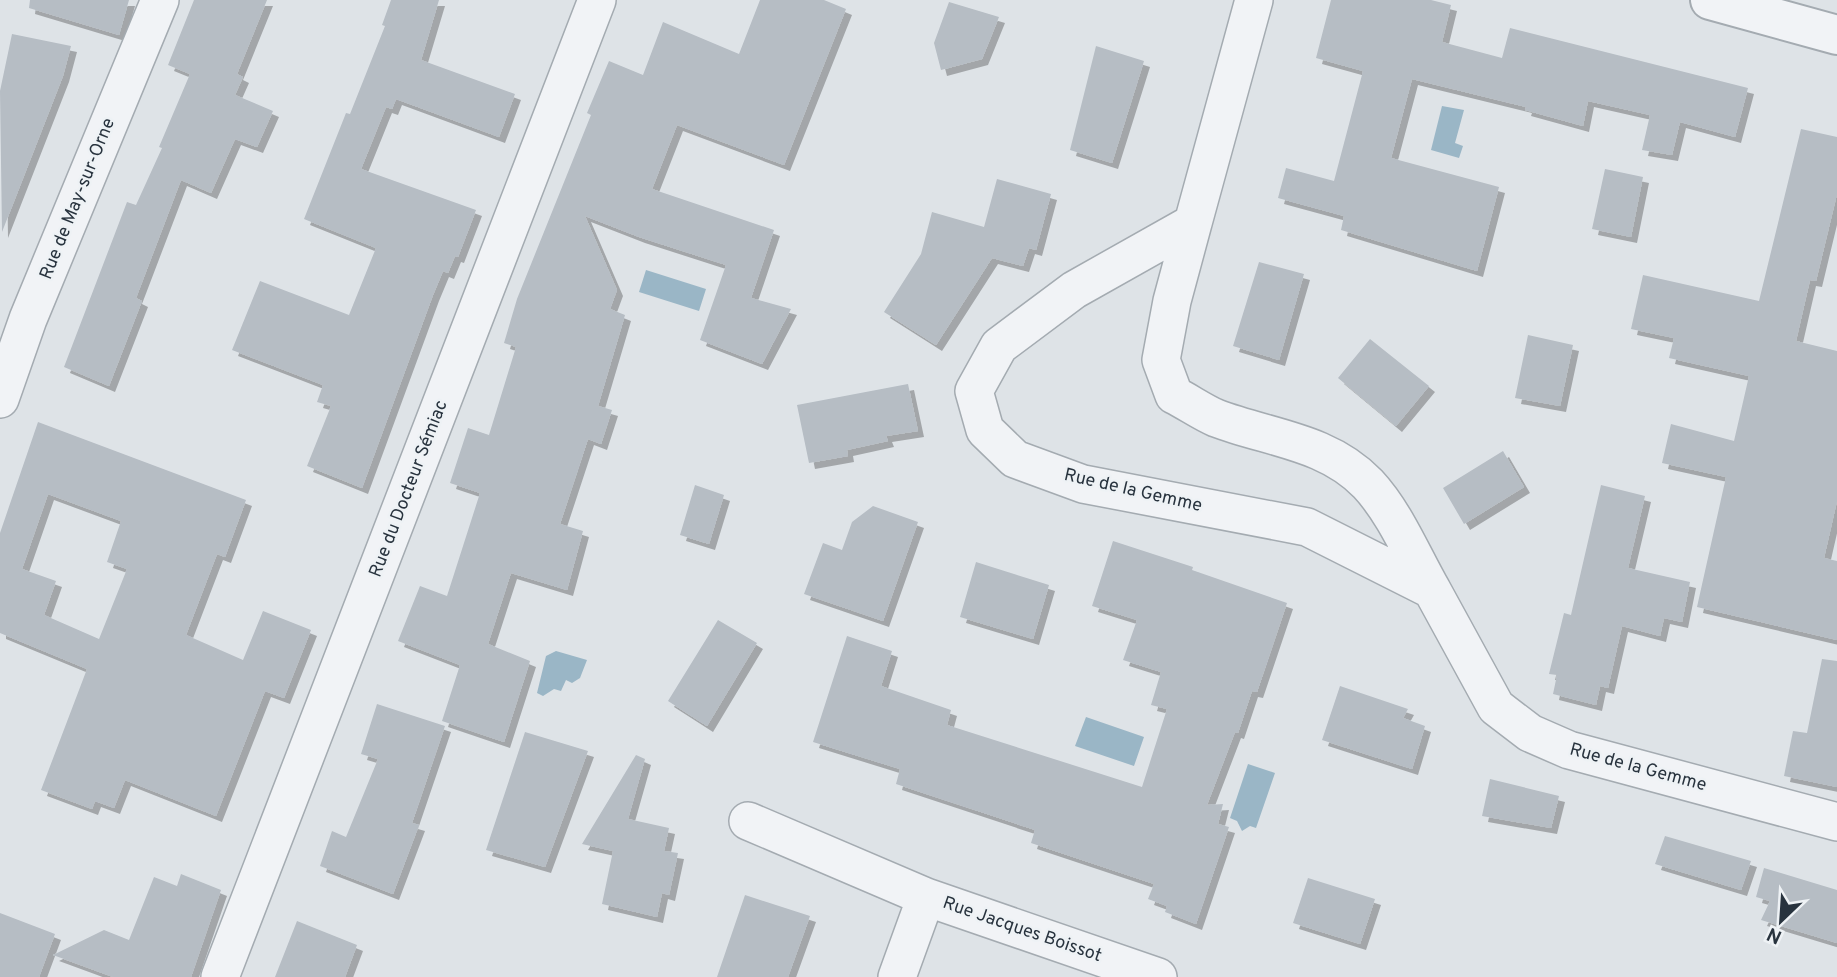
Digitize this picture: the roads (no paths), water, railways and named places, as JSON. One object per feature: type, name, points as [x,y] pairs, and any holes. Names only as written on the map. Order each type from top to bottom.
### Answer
[{"type":"street","name":"Rue de May-sur-Orne","points":[[0,399],[14,314],[160,0]]},
{"type":"street","name":"Rue du Docteur Sémiac","points":[[220,977],[597,0]]},
{"type":"street","name":"Rue de la Gemme","points":[[1254,0],[1172,300],[1161,360],[1174,395],[1216,418],[1273,433],[1324,452],[1367,483],[1393,521],[1496,707],[1530,733],[1569,750],[1837,822]]},
{"type":"street","points":[[1710,0],[1837,35]]},
{"type":"street","name":"Rue de la Gemme","points":[[1193,223],[1074,290],[999,346],[974,391],[985,430],[1015,459],[1072,480],[1307,527],[1432,590]]},
{"type":"street","name":"Rue Jacques Boissot","points":[[748,821],[926,897],[1158,977]]},
{"type":"street","name":"Rue Jacques Boissot","points":[[897,977],[926,897]]},
{"type":"water","points":[[1442,106],[1464,110],[1455,143],[1463,146],[1459,158],[1431,150]]},
{"type":"water","points":[[646,270],[706,289],[699,311],[639,292]]},
{"type":"water","points":[[556,651],[587,660],[580,678],[572,683],[566,680],[561,691],[554,689],[543,696],[537,693],[546,656]]},
{"type":"water","points":[[1086,717],[1144,737],[1134,766],[1075,746]]},
{"type":"water","points":[[1248,764],[1275,773],[1256,828],[1250,826],[1242,831],[1237,821],[1230,818]]}]
